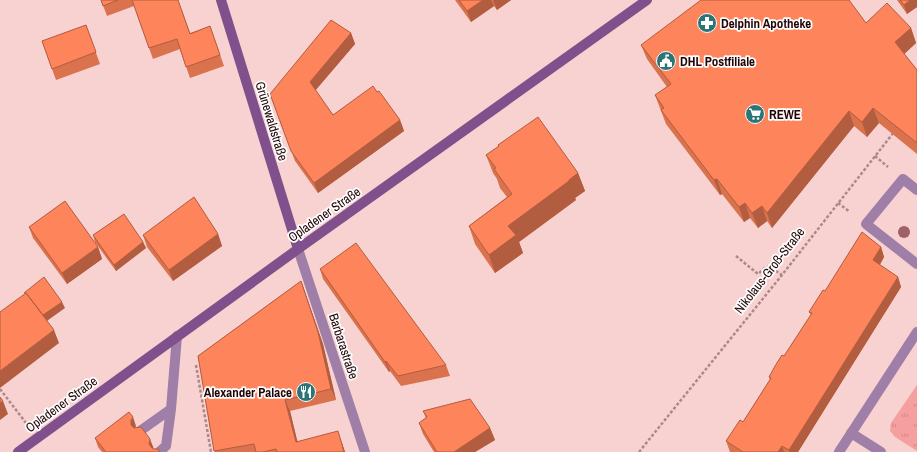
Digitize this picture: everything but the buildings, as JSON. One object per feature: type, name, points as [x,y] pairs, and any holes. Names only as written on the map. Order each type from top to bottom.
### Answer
[{"type":"main road","name":"Grünewaldstraße","points":[[221,0],[298,249]]},
{"type":"main road","name":"Opladener Straße","points":[[18,452],[189,327],[647,0]]},
{"type":"street","points":[[917,190],[903,179],[866,224],[917,264]]},
{"type":"street","name":"Barbarastraße","points":[[298,249],[365,452]]},
{"type":"street","points":[[839,452],[917,332]]},
{"type":"street","points":[[159,452],[166,446],[171,409],[177,336]]},
{"type":"street","points":[[140,431],[171,409]]},
{"type":"street","points":[[851,433],[881,452]]},
{"type":"path","name":"Nikolaus-Groß-Straße","points":[[640,452],[894,132]]},
{"type":"path","points":[[736,256],[758,274],[766,266],[782,275]]},
{"type":"path","points":[[189,327],[212,452]]},
{"type":"path","points":[[0,389],[37,438]]},
{"type":"green space","points":[[917,385],[917,451],[895,437],[890,431],[891,423]]},
{"type":"place","name":"Delphin Apotheke","points":[[707,23]]},
{"type":"place","name":"DHL Postfiliale","points":[[666,61]]},
{"type":"place","name":"REWE","points":[[755,114]]},
{"type":"place","name":"Alexander Palace","points":[[306,392]]}]
